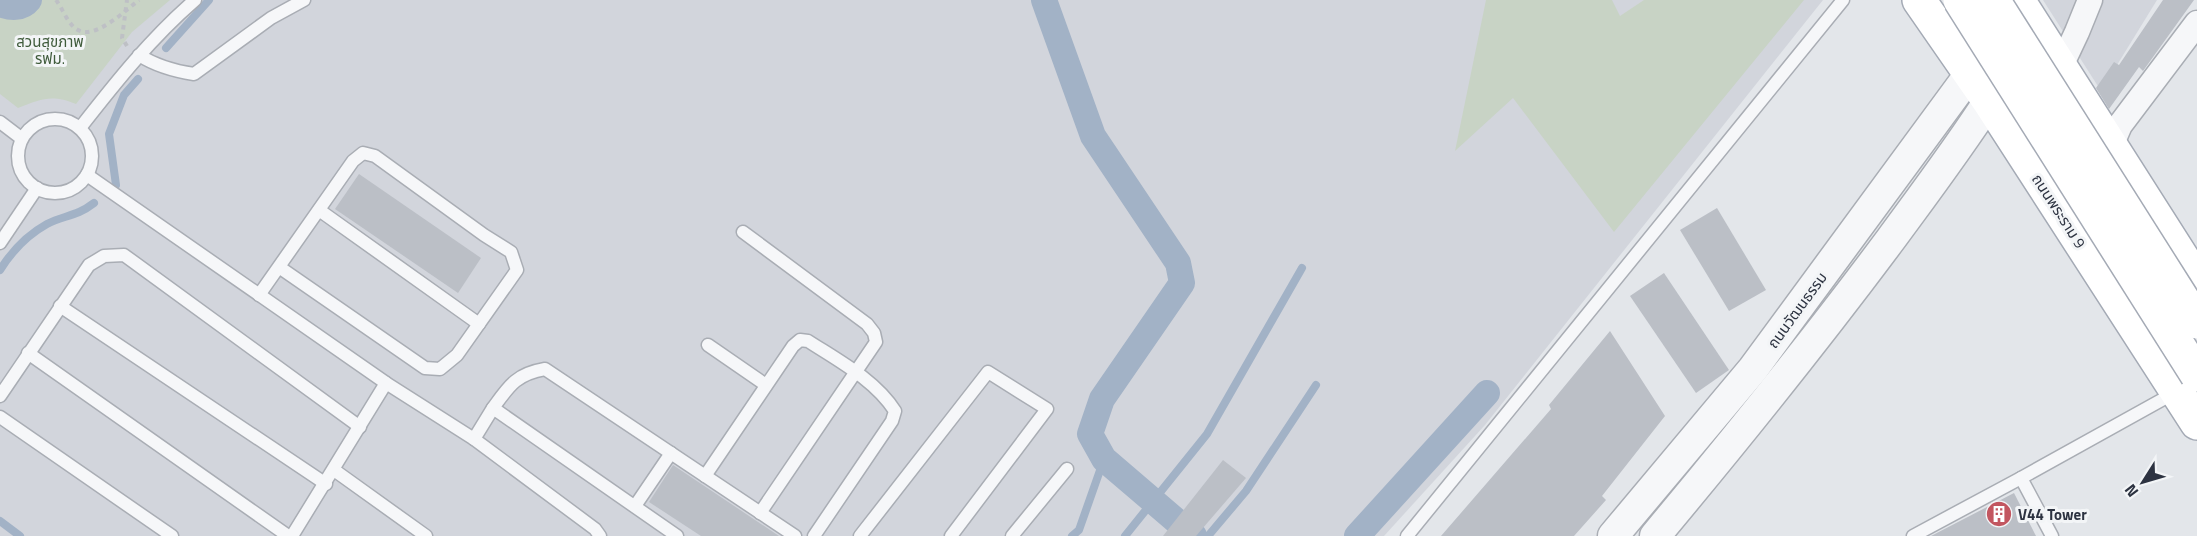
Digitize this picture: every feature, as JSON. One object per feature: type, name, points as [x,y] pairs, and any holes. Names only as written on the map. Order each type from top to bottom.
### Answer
[{"type":"main road","name":"ถนนพระราม 9","points":[[1919,0],[2187,383]]},
{"type":"main road","name":"ถนนพระราม 9","points":[[1960,0],[2187,383],[2197,423]]},
{"type":"main road","points":[[1993,0],[2197,322]]},
{"type":"main road","points":[[1970,74],[2024,9]]},
{"type":"main road","points":[[2024,9],[2197,281]]},
{"type":"main road","points":[[1989,101],[2024,9]]},
{"type":"street","points":[[2061,66],[2090,0]]},
{"type":"street","points":[[2111,146],[2120,125],[2197,23]]},
{"type":"street","name":"ถนนวัฒนธรรม","points":[[1613,536],[1753,369],[1970,74]]},
{"type":"street","name":"ถนนวัฒนธรรม","points":[[1655,536],[1744,430],[1860,281],[1962,142],[1989,101]]},
{"type":"lane","points":[[80,128],[138,55],[195,0]]},
{"type":"lane","points":[[138,55],[152,63],[194,74],[271,18],[304,0]]},
{"type":"lane","points":[[1407,536],[1843,0]]},
{"type":"lane","points":[[48,119],[65,120],[80,128],[90,142],[92,159],[87,175],[76,188],[65,193],[52,194],[37,188],[22,175],[18,163],[17,150],[21,138],[32,126],[48,119]]},
{"type":"lane","points":[[0,122],[21,138]]},
{"type":"lane","points":[[259,295],[353,161],[363,153],[375,156],[511,252],[517,270],[457,355],[440,369],[425,368],[279,267]]},
{"type":"lane","points":[[87,175],[386,383],[474,439],[594,529],[600,536]]},
{"type":"lane","points":[[0,243],[37,188]]},
{"type":"lane","points":[[319,210],[479,324]]},
{"type":"lane","points":[[743,232],[867,324],[874,333],[876,342],[760,513]]},
{"type":"lane","points":[[0,396],[89,265],[104,256],[124,255],[360,426]]},
{"type":"lane","points":[[60,306],[326,484]]},
{"type":"lane","points":[[705,476],[793,346],[800,340],[808,341],[857,373],[887,399],[894,411],[892,422],[814,536]]},
{"type":"lane","points":[[708,345],[766,385]]},
{"type":"lane","points":[[28,353],[296,534],[386,383]]},
{"type":"lane","points":[[474,439],[510,384],[529,372],[545,369],[795,536]]},
{"type":"lane","points":[[860,536],[988,372],[1047,409],[951,536]]},
{"type":"lane","points":[[1913,536],[2021,478],[2187,383]]},
{"type":"lane","points":[[493,408],[677,536]]},
{"type":"lane","points":[[0,417],[172,536]]},
{"type":"lane","points":[[635,506],[671,453]]},
{"type":"lane","points":[[1012,536],[1067,469]]},
{"type":"lane","points":[[334,470],[426,536]]},
{"type":"lane","points":[[2021,478],[2052,536]]},
{"type":"path","points":[[56,0],[78,30],[90,33],[104,26],[139,0]]},
{"type":"path","points":[[127,0],[122,38],[129,50],[138,55]]},
{"type":"shaded area","points":[[0,0],[1823,0],[1485,425],[1384,536],[0,536]]},
{"type":"shaded area","points":[[2043,0],[2157,0],[2101,91]]},
{"type":"green space","name":"สวนสุขภาพ รฟม.","points":[[0,0],[170,0],[132,32],[76,104],[53,98],[18,108],[0,94]]},
{"type":"green space","points":[[1486,0],[1612,0],[1620,16],[1644,0],[1804,0],[1614,232],[1513,98],[1455,151]]},
{"type":"building","points":[[2163,0],[2194,0],[2143,71],[2139,67],[2109,109],[2096,88],[2114,62],[2119,65]]},
{"type":"building","points":[[359,174],[481,258],[458,293],[335,209]]},
{"type":"building","points":[[1717,208],[1766,290],[1729,311],[1680,230]]},
{"type":"building","points":[[1664,273],[1729,370],[1696,393],[1630,296]]},
{"type":"building","points":[[1610,331],[1665,416],[1602,496],[1606,500],[1574,536],[1441,536],[1551,409],[1549,405]]},
{"type":"building","points":[[1223,460],[1246,478],[1196,536],[1163,536]]},
{"type":"building","points":[[673,465],[779,536],[701,536],[649,502]]},
{"type":"building","name":"V44 Tower","points":[[2014,493],[2036,536],[1931,536]]},
{"type":"waterway","points":[[0,4],[16,7],[29,0]]},
{"type":"waterway","points":[[166,48],[209,0]]},
{"type":"waterway","points":[[1044,0],[1093,136],[1178,263],[1182,283],[1102,399],[1090,434],[1104,459],[1194,536]]},
{"type":"waterway","points":[[116,185],[109,134],[124,95],[138,79]]},
{"type":"waterway","points":[[0,270],[15,250],[33,233],[53,221],[81,211],[94,203]]},
{"type":"waterway","points":[[1125,536],[1207,434],[1302,268]]},
{"type":"waterway","points":[[1208,536],[1246,491],[1316,385]]},
{"type":"waterway","points":[[1357,536],[1487,393]]},
{"type":"waterway","points":[[1072,536],[1079,530],[1104,459]]},
{"type":"waterway","points":[[0,521],[20,536]]},
{"type":"place","name":"V44 Tower","points":[[1999,514]]}]
